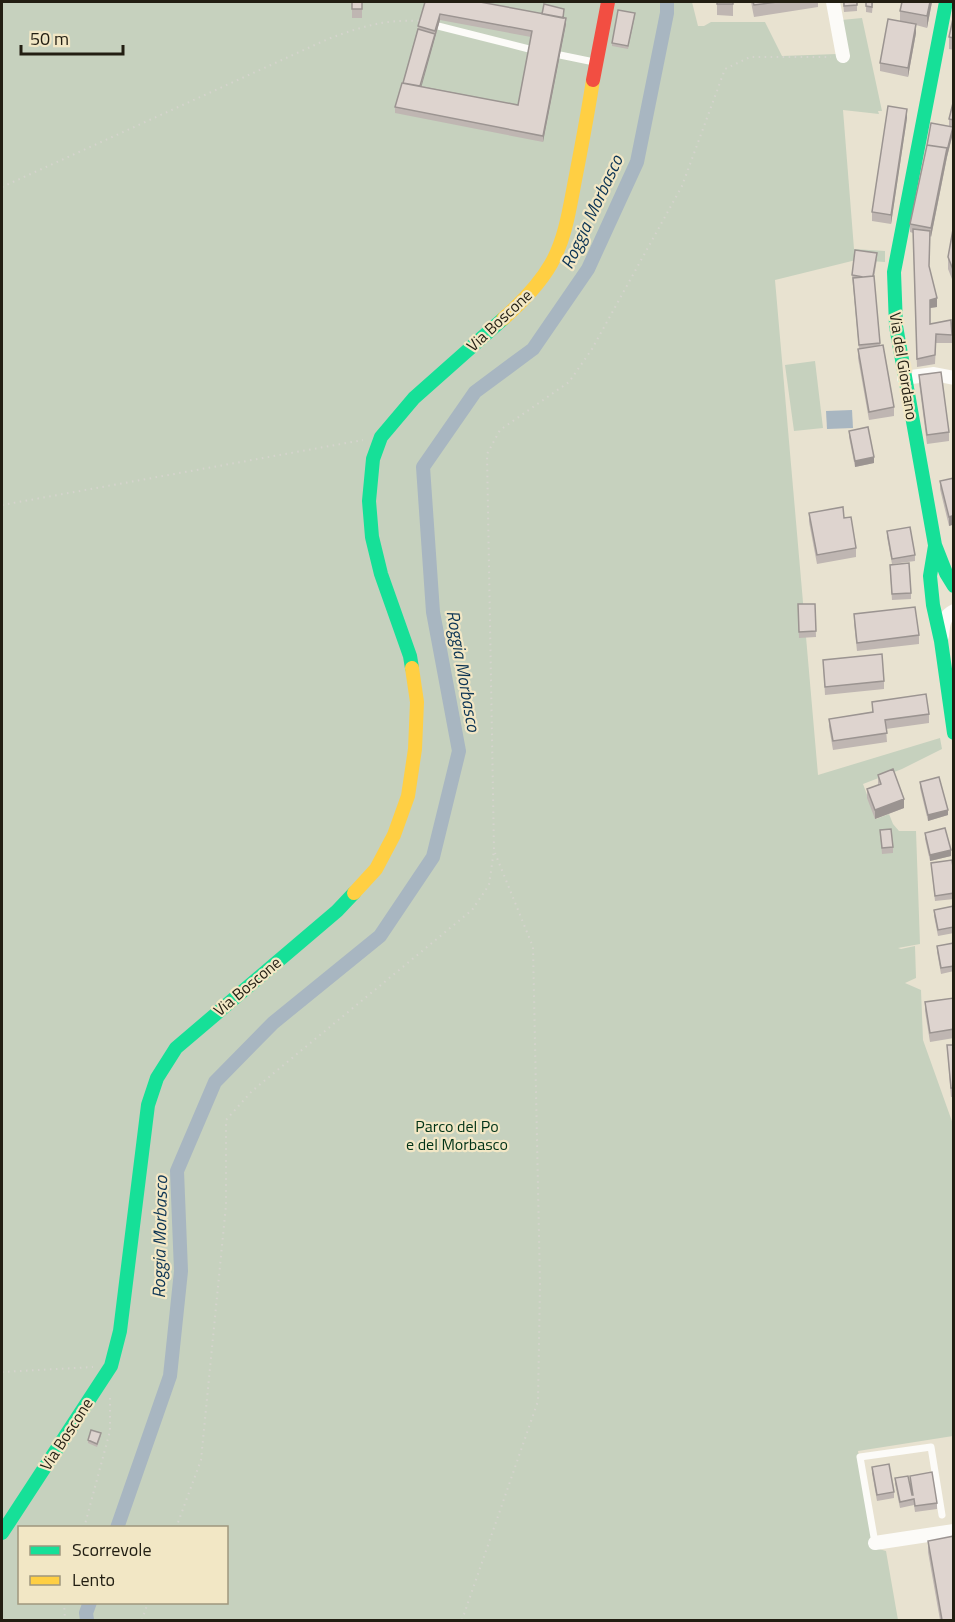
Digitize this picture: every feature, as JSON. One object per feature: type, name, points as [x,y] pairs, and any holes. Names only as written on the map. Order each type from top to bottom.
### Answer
[{"type":"street","name":"Via Boscone","points":[[2,1533],[111,1366],[120,1331],[148,1105],[157,1078],[176,1048],[337,911],[376,869],[394,835],[408,796],[415,749],[417,702],[410,656],[378,564],[372,537],[369,501],[373,459],[381,437],[414,398],[519,304],[552,263],[564,231],[571,201],[608,2]]},
{"type":"street","points":[[833,2],[843,56]]},
{"type":"street","name":"Via del Giordano","points":[[946,2],[894,272],[896,326],[935,545],[954,586]]},
{"type":"street","points":[[904,378],[934,374],[954,378]]},
{"type":"street","points":[[935,545],[930,576],[954,734]]},
{"type":"street","points":[[941,642],[947,615],[954,611]]},
{"type":"street","points":[[875,1543],[954,1531]]},
{"type":"lane","points":[[438,26],[530,49]]},
{"type":"lane","points":[[560,55],[597,63]]},
{"type":"lane","points":[[875,1543],[860,1456],[931,1447],[942,1515]]},
{"type":"path","points":[[2,188],[328,39],[364,25],[402,20],[421,21]]},
{"type":"path","points":[[176,1526],[201,1460],[226,1205],[226,1120],[252,1091],[472,910],[489,885],[494,850],[487,454],[500,430],[568,382],[592,349],[682,186],[725,69],[750,57],[843,56]]},
{"type":"path","points":[[2,506],[381,437]]},
{"type":"path","points":[[462,1620],[538,1401],[540,1284],[533,947],[494,850]]},
{"type":"path","points":[[2,1372],[111,1366],[110,1431],[84,1526]]},
{"type":"path","points":[[64,1604],[65,1620]]},
{"type":"path","points":[[142,1620],[147,1604]]},
{"type":"green space","name":"Parco del Po e del Morbasco","points":[[2,2],[692,2],[698,26],[711,22],[765,22],[782,56],[837,54],[831,21],[862,18],[882,111],[878,111],[879,114],[843,110],[854,249],[885,251],[885,262],[856,260],[775,280],[818,775],[940,738],[942,749],[902,769],[863,784],[876,819],[889,814],[899,831],[916,831],[920,944],[898,948],[915,946],[916,978],[905,983],[921,990],[923,1040],[954,1127],[953,1436],[858,1451],[875,1548],[886,1551],[898,1620],[2,1620]]},
{"type":"green space","points":[[815,361],[823,428],[794,431],[785,365]]},
{"type":"shaded area","points":[[852,410],[853,428],[827,429],[826,411]]},
{"type":"building","points":[[352,2],[362,2],[362,9],[352,9]]},
{"type":"building","points":[[425,2],[480,2],[566,18],[543,136],[395,107],[402,83],[518,105],[532,31],[440,14],[435,31],[418,26]]},
{"type":"building","points":[[717,2],[733,2],[733,4],[717,4]]},
{"type":"building","points":[[753,2],[777,2],[754,5]]},
{"type":"building","points":[[844,2],[857,2],[857,5],[844,6]]},
{"type":"building","points":[[866,2],[872,2],[872,7],[866,6]]},
{"type":"building","points":[[902,2],[930,2],[927,16],[900,11]]},
{"type":"building","points":[[544,4],[564,9],[563,18],[542,14]]},
{"type":"building","points":[[618,10],[635,13],[628,46],[612,43]]},
{"type":"building","points":[[954,14],[954,38],[949,37]]},
{"type":"building","points":[[888,19],[916,24],[908,68],[880,63]]},
{"type":"building","points":[[418,29],[435,34],[420,86],[403,83]]},
{"type":"building","points":[[954,99],[954,120],[949,119]]},
{"type":"building","points":[[888,106],[907,109],[891,215],[872,212]]},
{"type":"building","points":[[931,123],[953,127],[947,151],[947,148],[927,145]]},
{"type":"building","points":[[927,145],[947,148],[931,228],[910,224]]},
{"type":"building","points":[[954,224],[954,272],[948,257]]},
{"type":"building","points":[[913,229],[930,231],[929,266],[937,298],[930,300],[930,324],[951,320],[952,335],[936,334],[935,355],[917,359]]},
{"type":"building","points":[[855,250],[877,253],[873,276],[852,275]]},
{"type":"building","points":[[874,276],[880,343],[859,345],[853,278]]},
{"type":"building","points":[[883,345],[894,407],[869,412],[858,349]]},
{"type":"building","points":[[941,372],[949,432],[927,435],[919,375]]},
{"type":"building","points":[[868,427],[874,457],[855,461],[849,431]]},
{"type":"building","points":[[954,478],[954,522],[952,516],[949,517],[940,481]]},
{"type":"building","points":[[843,507],[844,518],[851,517],[856,548],[817,555],[809,513]]},
{"type":"building","points":[[910,527],[915,555],[892,559],[887,531]]},
{"type":"building","points":[[909,563],[911,593],[892,594],[890,565]]},
{"type":"building","points":[[798,604],[815,604],[816,631],[799,632]]},
{"type":"building","points":[[915,607],[919,635],[857,643],[854,614]]},
{"type":"building","points":[[882,654],[884,681],[825,687],[823,660]]},
{"type":"building","points":[[926,694],[929,714],[885,720],[887,733],[833,741],[829,719],[873,712],[872,702]]},
{"type":"building","points":[[893,769],[904,799],[875,810],[867,789],[881,784],[878,775]]},
{"type":"building","points":[[939,777],[948,810],[928,815],[920,782]]},
{"type":"building","points":[[945,828],[951,850],[930,855],[925,833]]},
{"type":"building","points":[[891,829],[893,847],[882,848],[880,830]]},
{"type":"building","points":[[952,860],[954,893],[935,896],[931,863]]},
{"type":"building","points":[[954,906],[954,927],[938,930],[934,910]]},
{"type":"building","points":[[954,943],[954,966],[941,968],[937,946]]},
{"type":"building","points":[[954,998],[954,1029],[930,1033],[925,1002]]},
{"type":"building","points":[[947,1045],[954,1045],[954,1088],[951,1088]]},
{"type":"building","points":[[91,1430],[101,1433],[97,1444],[88,1440]]},
{"type":"building","points":[[889,1464],[894,1492],[877,1495],[872,1467]]},
{"type":"building","points":[[932,1472],[937,1503],[915,1506],[914,1499],[900,1502],[895,1478],[908,1476],[913,1495],[910,1476]]},
{"type":"building","points":[[954,1536],[954,1620],[942,1620],[928,1541]]},
{"type":"waterway","name":"Roggia Morbasco","points":[[118,1526],[170,1376],[181,1271],[177,1171],[215,1082],[273,1023],[380,936],[433,857],[459,751],[433,612],[423,467],[475,392],[533,349],[588,269],[637,162],[667,13],[667,2]]},
{"type":"waterway","name":"Roggia Morbasco","points":[[87,1620],[86,1613],[89,1604]]},
{"type":"traffic: fast","points":[[946,2],[894,272],[896,326],[935,545],[954,586]]},
{"type":"traffic: fast","points":[[412,668],[410,656],[381,574],[372,537],[369,501],[373,459],[381,437],[414,398],[503,319]]},
{"type":"traffic: fast","points":[[935,546],[930,576],[954,733]]},
{"type":"traffic: fast","points":[[2,1533],[111,1366],[120,1331],[148,1105],[157,1078],[176,1048],[337,911],[354,893]]},
{"type":"traffic: slow","points":[[503,319],[541,279],[556,254],[569,209],[593,80]]},
{"type":"traffic: slow","points":[[354,893],[376,869],[394,835],[408,796],[415,749],[417,702],[412,668]]},
{"type":"traffic: jam","points":[[593,80],[608,2]]}]
